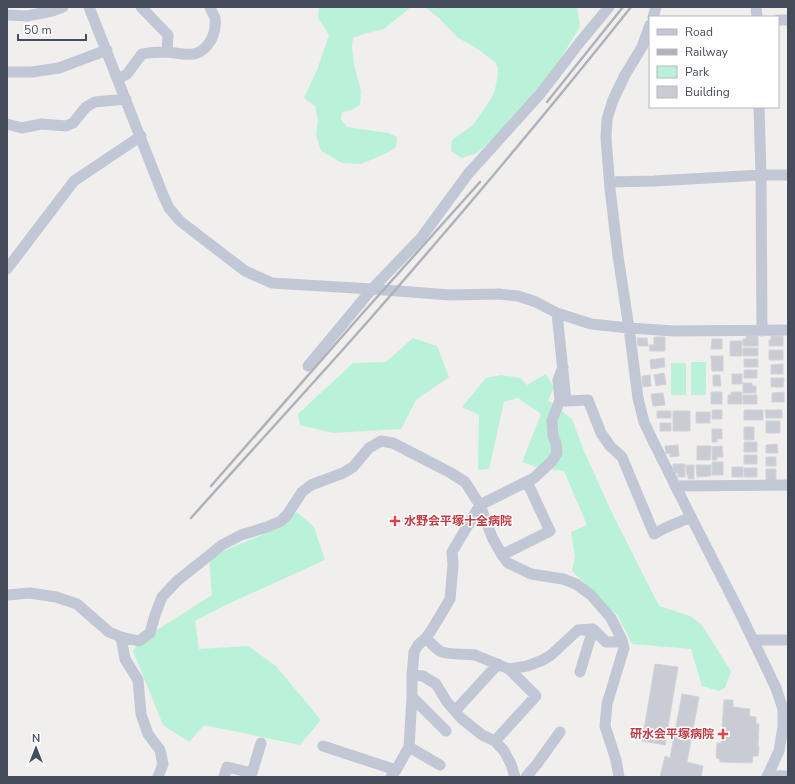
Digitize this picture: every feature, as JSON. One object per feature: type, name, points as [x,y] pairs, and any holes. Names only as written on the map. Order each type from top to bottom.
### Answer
[{"type":"street","points":[[7,15],[27,16],[52,11],[63,7]]},
{"type":"street","points":[[89,7],[169,208],[180,221],[245,271],[272,283],[450,295],[499,294],[518,296],[536,302],[557,313],[591,324],[675,331],[788,330]]},
{"type":"street","points":[[141,7],[168,35],[167,52]]},
{"type":"street","points":[[118,79],[127,74],[142,54],[167,52],[189,55],[197,53],[207,47],[214,35],[215,19],[210,7]]},
{"type":"street","points":[[308,366],[372,289],[421,238],[468,174],[541,93],[609,7]]},
{"type":"street","points":[[649,28],[642,47],[625,75],[613,100],[607,119],[606,138],[618,256],[638,398],[644,422],[776,688],[783,709],[783,728],[779,751],[767,777],[788,776]]},
{"type":"street","points":[[7,72],[32,72],[58,68],[107,50]]},
{"type":"street","points":[[7,124],[22,128],[41,124],[66,126],[73,123],[86,107],[95,102],[126,99]]},
{"type":"street","points":[[759,108],[762,331]]},
{"type":"street","points":[[7,269],[74,181],[141,136]]},
{"type":"street","points":[[610,182],[788,175]]},
{"type":"street","points":[[557,313],[566,401],[588,400],[601,433],[610,446],[622,457],[654,534],[691,517]]},
{"type":"street","points":[[323,746],[394,774],[409,748],[414,652],[418,645],[426,638],[450,599],[453,565],[452,552],[480,505],[534,478],[552,461],[556,453],[556,443],[553,436],[552,420],[560,400],[558,380],[563,367]]},
{"type":"street","points":[[7,596],[30,593],[56,596],[77,604],[109,632],[121,637],[139,641],[150,632],[162,597],[177,581],[222,545],[241,535],[281,521],[306,488],[343,473],[353,467],[369,448],[381,442],[393,443],[451,473],[465,482],[480,505],[492,537],[508,563],[531,574],[563,579],[576,584],[591,596],[612,618],[624,648],[607,704],[605,726],[616,760],[619,777]]},
{"type":"street","points":[[502,555],[550,531],[527,482]]},
{"type":"street","points":[[675,486],[788,485]]},
{"type":"street","points":[[509,669],[528,666],[543,660],[551,655],[578,630],[592,629],[606,642],[616,642],[622,640]]},
{"type":"street","points":[[580,672],[592,629]]},
{"type":"street","points":[[121,637],[125,659],[138,680],[141,714],[148,734],[160,750],[163,764],[158,777]]},
{"type":"street","points":[[426,638],[440,651],[447,653],[476,655],[509,669],[536,696],[494,741]]},
{"type":"street","points":[[753,640],[788,640]]},
{"type":"street","points":[[455,711],[498,664]]},
{"type":"street","points":[[412,675],[424,676],[436,684],[447,702],[461,718],[482,735],[494,741],[504,751],[511,764],[515,777]]},
{"type":"street","points":[[412,697],[446,731]]},
{"type":"street","points":[[526,777],[560,732]]},
{"type":"street","points":[[224,777],[227,767],[252,773],[261,742]]},
{"type":"street","points":[[409,748],[440,765]]},
{"type":"green space","points":[[319,7],[411,7],[384,29],[353,38],[352,46],[354,65],[361,91],[360,105],[352,110],[342,112],[341,119],[347,127],[388,133],[397,137],[396,147],[389,152],[361,164],[342,163],[321,151],[316,135],[318,120],[315,106],[304,98],[317,70],[329,35],[318,18]]},
{"type":"green space","points":[[425,7],[577,7],[580,27],[549,77],[501,131],[477,153],[462,158],[451,151],[452,140],[473,125],[490,100],[495,90],[498,69],[496,63],[479,50],[457,37],[439,18]]},
{"type":"green space","points":[[413,338],[437,346],[449,377],[416,400],[401,429],[333,433],[300,425],[298,414],[353,363],[386,362]]},
{"type":"green space","points":[[691,362],[706,362],[706,395],[691,395]]},
{"type":"green space","points":[[671,363],[686,363],[686,395],[671,395]]},
{"type":"green space","points":[[546,374],[554,388],[548,400],[572,419],[584,451],[613,515],[659,606],[690,616],[701,624],[731,671],[725,688],[719,691],[702,686],[691,649],[632,644],[618,616],[572,571],[575,557],[571,532],[587,525],[564,471],[539,468],[522,462],[541,414],[518,398],[504,402],[489,469],[478,470],[479,415],[462,407],[486,378],[501,375],[520,378],[527,385]]},
{"type":"green space","points":[[297,512],[314,527],[325,560],[226,605],[195,621],[199,649],[248,646],[276,666],[321,720],[300,745],[204,725],[189,742],[163,725],[133,651],[141,640],[212,595],[209,557],[273,530]]},
{"type":"building","points":[[746,336],[758,336],[758,346],[743,346],[743,339],[746,339]]},
{"type":"building","points":[[771,336],[783,336],[783,346],[769,346]]},
{"type":"building","points":[[654,337],[665,337],[665,351],[650,351],[649,345],[654,345]]},
{"type":"building","points":[[637,338],[647,338],[648,346],[638,346]]},
{"type":"building","points":[[712,339],[722,339],[722,349],[711,349]]},
{"type":"building","points":[[730,341],[742,341],[742,356],[730,356]]},
{"type":"building","points":[[743,348],[758,348],[758,356],[743,356]]},
{"type":"building","points":[[769,350],[783,350],[783,360],[769,360]]},
{"type":"building","points":[[711,356],[723,356],[723,371],[712,371]]},
{"type":"building","points":[[664,358],[665,367],[651,369],[650,360]]},
{"type":"building","points":[[744,359],[758,359],[758,367],[744,367]]},
{"type":"building","points":[[783,364],[783,374],[771,374],[771,365]]},
{"type":"building","points":[[744,370],[757,370],[757,378],[744,378]]},
{"type":"building","points":[[664,373],[666,384],[656,386],[654,375]]},
{"type":"building","points":[[732,374],[742,374],[742,384],[732,384]]},
{"type":"building","points":[[650,375],[651,386],[643,387],[642,376]]},
{"type":"building","points":[[713,375],[720,375],[721,386],[713,386]]},
{"type":"building","points":[[771,378],[784,378],[783,387],[771,387]]},
{"type":"building","points":[[743,383],[752,383],[752,386],[756,386],[756,393],[743,393]]},
{"type":"building","points":[[711,392],[722,392],[722,404],[711,404]]},
{"type":"building","points":[[731,392],[742,392],[742,404],[728,404],[728,395],[731,395]]},
{"type":"building","points":[[784,392],[784,402],[772,402],[772,393]]},
{"type":"building","points":[[663,393],[665,405],[653,406],[651,394]]},
{"type":"building","points":[[743,395],[757,395],[757,404],[743,404]]},
{"type":"building","points":[[712,410],[722,410],[722,419],[712,419]]},
{"type":"building","points":[[744,410],[763,410],[763,420],[744,420]]},
{"type":"building","points":[[765,410],[782,410],[782,418],[766,418]]},
{"type":"building","points":[[657,411],[671,411],[671,418],[657,418]]},
{"type":"building","points":[[673,411],[690,411],[690,431],[673,431]]},
{"type":"building","points":[[696,412],[710,412],[710,423],[696,423]]},
{"type":"building","points":[[766,421],[780,421],[780,433],[766,433]]},
{"type":"building","points":[[660,423],[671,423],[671,431],[660,431]]},
{"type":"building","points":[[744,427],[754,427],[754,440],[744,440]]},
{"type":"building","points":[[712,429],[722,429],[722,439],[717,439],[717,442],[712,442]]},
{"type":"building","points":[[744,442],[757,442],[757,452],[744,452]]},
{"type":"building","points":[[777,444],[778,453],[766,453],[766,445]]},
{"type":"building","points":[[678,445],[679,456],[670,457],[670,453],[666,454],[665,446]]},
{"type":"building","points":[[697,446],[711,446],[710,460],[697,460]]},
{"type":"building","points":[[722,446],[723,457],[717,457],[717,460],[712,460],[712,447]]},
{"type":"building","points":[[744,455],[757,455],[757,464],[744,464]]},
{"type":"building","points":[[766,457],[776,457],[776,466],[766,466]]},
{"type":"building","points":[[712,462],[723,462],[723,475],[712,475]]},
{"type":"building","points":[[673,464],[685,464],[685,477],[678,477],[678,473],[675,473],[673,470]]},
{"type":"building","points":[[686,465],[694,465],[694,479],[688,479]]},
{"type":"building","points":[[696,465],[711,465],[711,476],[697,477]]},
{"type":"building","points":[[732,467],[743,467],[743,477],[732,477]]},
{"type":"building","points":[[744,468],[757,468],[757,477],[744,477]]},
{"type":"building","points":[[766,469],[776,469],[776,481],[766,481]]},
{"type":"building","points":[[655,664],[678,667],[665,745],[642,741]]},
{"type":"building","points":[[682,694],[699,697],[687,762],[703,766],[701,777],[660,777],[665,756],[670,758]]},
{"type":"building","points":[[724,700],[733,700],[733,707],[750,709],[749,716],[756,717],[756,724],[759,724],[759,747],[758,756],[753,756],[752,763],[720,762],[720,759],[716,758],[717,743],[721,743]]},
{"type":"railway","points":[[547,102],[623,7]]},
{"type":"railway","points":[[191,518],[348,344],[437,242],[631,7]]},
{"type":"railway","points":[[211,486],[480,182]]},
{"type":"place","name":"水野会平塚十全病院","points":[[395,521]]},
{"type":"place","name":"研水会平塚病院","points":[[723,734]]}]
